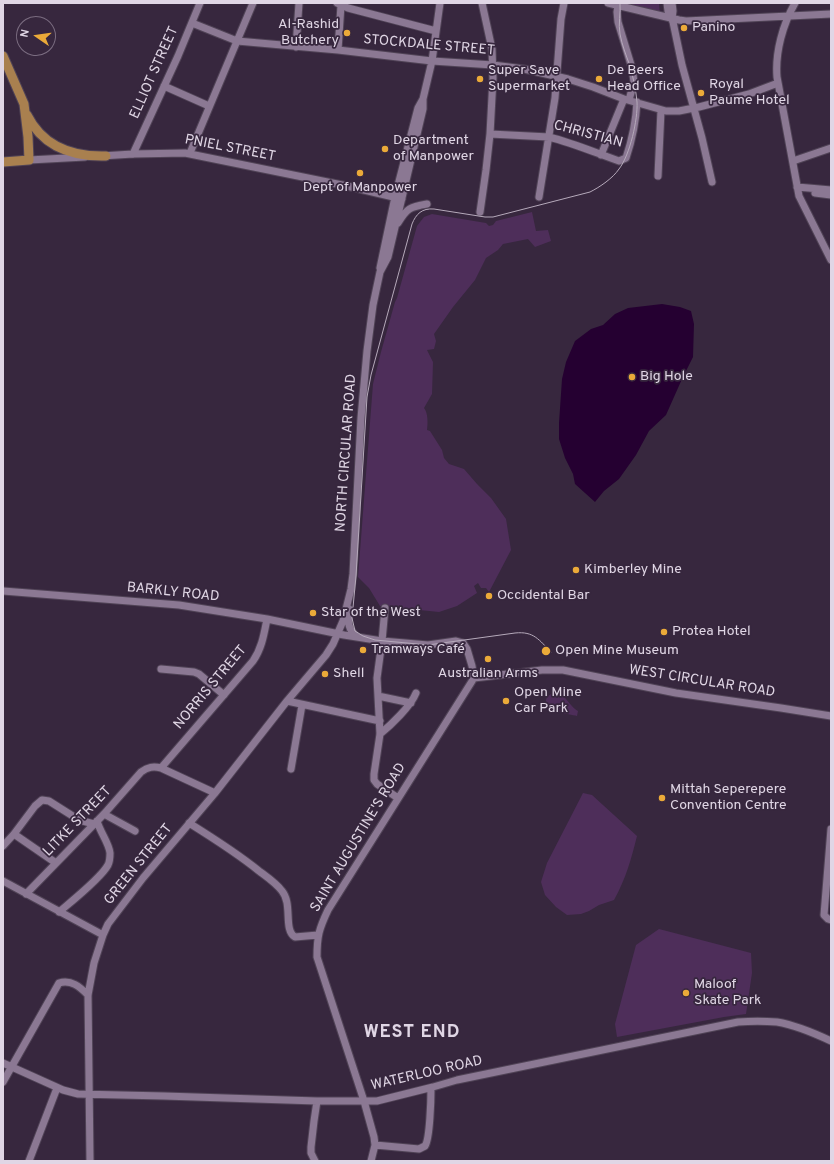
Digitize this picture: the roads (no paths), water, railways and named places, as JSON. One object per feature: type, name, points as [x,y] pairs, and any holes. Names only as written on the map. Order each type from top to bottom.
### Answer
[{"type":"main road","points":[[3,56],[32,124],[46,140],[55,146],[74,154],[85,156],[106,156]]},
{"type":"main road","points":[[24,104],[29,160]]},
{"type":"main road","name":"PNIEL STREET","points":[[3,162],[29,160]]},
{"type":"street","name":"ELLIOT STREET","points":[[133,154],[200,3]]},
{"type":"street","points":[[190,154],[237,41],[251,3]]},
{"type":"street","points":[[296,47],[299,3]]},
{"type":"street","points":[[398,198],[418,108],[423,99],[432,61],[440,3]]},
{"type":"street","points":[[480,212],[490,134],[493,65],[491,42],[482,3]]},
{"type":"street","points":[[540,197],[557,76],[561,19],[564,3]]},
{"type":"street","points":[[608,3],[686,21],[831,14]]},
{"type":"street","points":[[667,3],[669,14],[672,18]]},
{"type":"street","points":[[672,3],[672,18],[682,65],[702,138],[712,182]]},
{"type":"street","points":[[795,3],[788,15],[776,63],[778,84],[798,189],[802,202],[831,260]]},
{"type":"street","points":[[338,50],[339,4],[436,31]]},
{"type":"street","points":[[601,155],[630,100],[634,82],[632,68],[618,22],[618,6]]},
{"type":"street","name":"STOCKDALE STREET","points":[[192,23],[237,41],[524,69],[557,76],[662,110],[679,111],[694,108],[749,94],[778,84]]},
{"type":"street","points":[[164,86],[209,106]]},
{"type":"street","name":"CHRISTIAN","points":[[490,134],[549,137],[619,161],[626,158],[635,124],[630,100]]},
{"type":"street","points":[[658,176],[662,110]]},
{"type":"street","points":[[793,161],[831,148]]},
{"type":"street","name":"PNIEL STREET","points":[[29,160],[172,152],[190,154],[398,198]]},
{"type":"street","points":[[798,189],[831,190]]},
{"type":"street","points":[[798,189],[831,195]]},
{"type":"street","name":"NORTH CIRCULAR ROAD","points":[[380,272],[388,257],[395,228],[398,198]]},
{"type":"street","name":"NORTH CIRCULAR ROAD","points":[[338,634],[351,587],[361,418],[367,351],[380,272],[380,263],[398,198]]},
{"type":"street","points":[[395,228],[407,211],[414,207],[428,204]]},
{"type":"street","points":[[351,587],[348,623],[349,628],[357,637]]},
{"type":"street","name":"BARKLY ROAD","points":[[3,591],[179,605],[267,619],[338,634],[382,641],[428,645],[456,641],[464,644],[469,652],[474,678]]},
{"type":"street","points":[[385,608],[377,678],[380,734],[374,780],[377,784],[398,798]]},
{"type":"street","name":"NORRIS STREET","points":[[161,768],[253,661],[258,653],[267,619]]},
{"type":"street","name":"GREEN STREET","points":[[90,1161],[88,995],[94,963],[108,924],[143,878],[215,793],[287,701],[326,655],[338,634]]},
{"type":"street","points":[[161,669],[194,672],[199,674],[224,695]]},
{"type":"street","name":"WEST CIRCULAR ROAD","points":[[474,678],[542,670],[563,670],[676,693],[831,716]]},
{"type":"street","name":"SAINT AUGUSTINE'S ROAD","points":[[371,1161],[375,1145],[364,1101],[318,957],[318,935],[328,910],[474,678]]},
{"type":"street","points":[[380,734],[391,725],[411,702],[416,693]]},
{"type":"street","points":[[378,696],[411,702]]},
{"type":"street","points":[[287,701],[380,721]]},
{"type":"street","points":[[291,769],[302,705]]},
{"type":"street","name":"LITKE STREET","points":[[26,894],[96,823],[141,772],[148,767],[155,766],[161,768]]},
{"type":"street","points":[[161,768],[215,793]]},
{"type":"street","points":[[3,846],[35,806],[42,800],[49,801],[79,820],[96,823],[109,846],[110,858],[108,865],[99,876],[59,912]]},
{"type":"street","points":[[104,814],[135,831]]},
{"type":"street","points":[[190,823],[242,857],[264,874],[282,892],[287,899],[288,928],[292,935],[295,937],[318,935]]},
{"type":"street","points":[[831,829],[824,915],[831,920]]},
{"type":"street","points":[[14,834],[56,863]]},
{"type":"street","points":[[3,881],[103,935]]},
{"type":"street","points":[[3,1082],[59,983],[65,981],[71,982],[88,995]]},
{"type":"street","name":"WATERLOO ROAD","points":[[3,1063],[57,1088],[74,1094],[317,1101],[377,1101],[457,1080],[738,1022],[778,1022],[804,1030],[831,1041]]},
{"type":"street","points":[[29,1161],[57,1088]]},
{"type":"street","points":[[375,1145],[419,1148],[425,1146],[430,1117],[431,1088]]},
{"type":"street","points":[[315,1161],[311,1152],[311,1147],[317,1101]]},
{"type":"tram line","points":[[551,652],[536,637],[527,633],[515,633],[428,645],[375,640],[363,636],[355,631],[352,618],[367,397],[371,375],[412,224],[415,217],[420,212],[434,209],[493,217],[590,192],[598,188],[613,176],[623,163],[627,155],[635,127],[637,97],[630,66],[620,34],[620,3]]},
{"type":"place","name":"Panino","points":[[684,28]]},
{"type":"place","name":"Al-Rashid Butchery","points":[[347,33]]},
{"type":"place","name":"Super Save Supermarket","points":[[480,79]]},
{"type":"place","name":"De Beers Head Office","points":[[599,79]]},
{"type":"place","name":"Royal Paume Hotel","points":[[701,93]]},
{"type":"place","name":"Department of Manpower","points":[[385,149]]},
{"type":"place","name":"Dept of Manpower","points":[[360,173]]},
{"type":"place","name":"Big Hole","points":[[632,377]]},
{"type":"place","name":"Kimberley Mine","points":[[576,570]]},
{"type":"place","name":"Occidental Bar","points":[[489,596]]},
{"type":"place","name":"Star of the West","points":[[313,613]]},
{"type":"place","name":"Protea Hotel","points":[[664,632]]},
{"type":"place","name":"Tramways Café","points":[[363,650]]},
{"type":"place","name":"Open Mine Museum","points":[[546,651]]},
{"type":"place","name":"Australian Arms","points":[[488,659]]},
{"type":"place","name":"Shell","points":[[325,674]]},
{"type":"place","name":"Open Mine Car Park","points":[[506,701]]},
{"type":"place","name":"Mittah Seperepere Convention Centre","points":[[662,798]]},
{"type":"place","name":"Maloof Skate Park","points":[[686,993]]},
{"type":"district","name":"WEST END","points":[[412,1033]]}]
